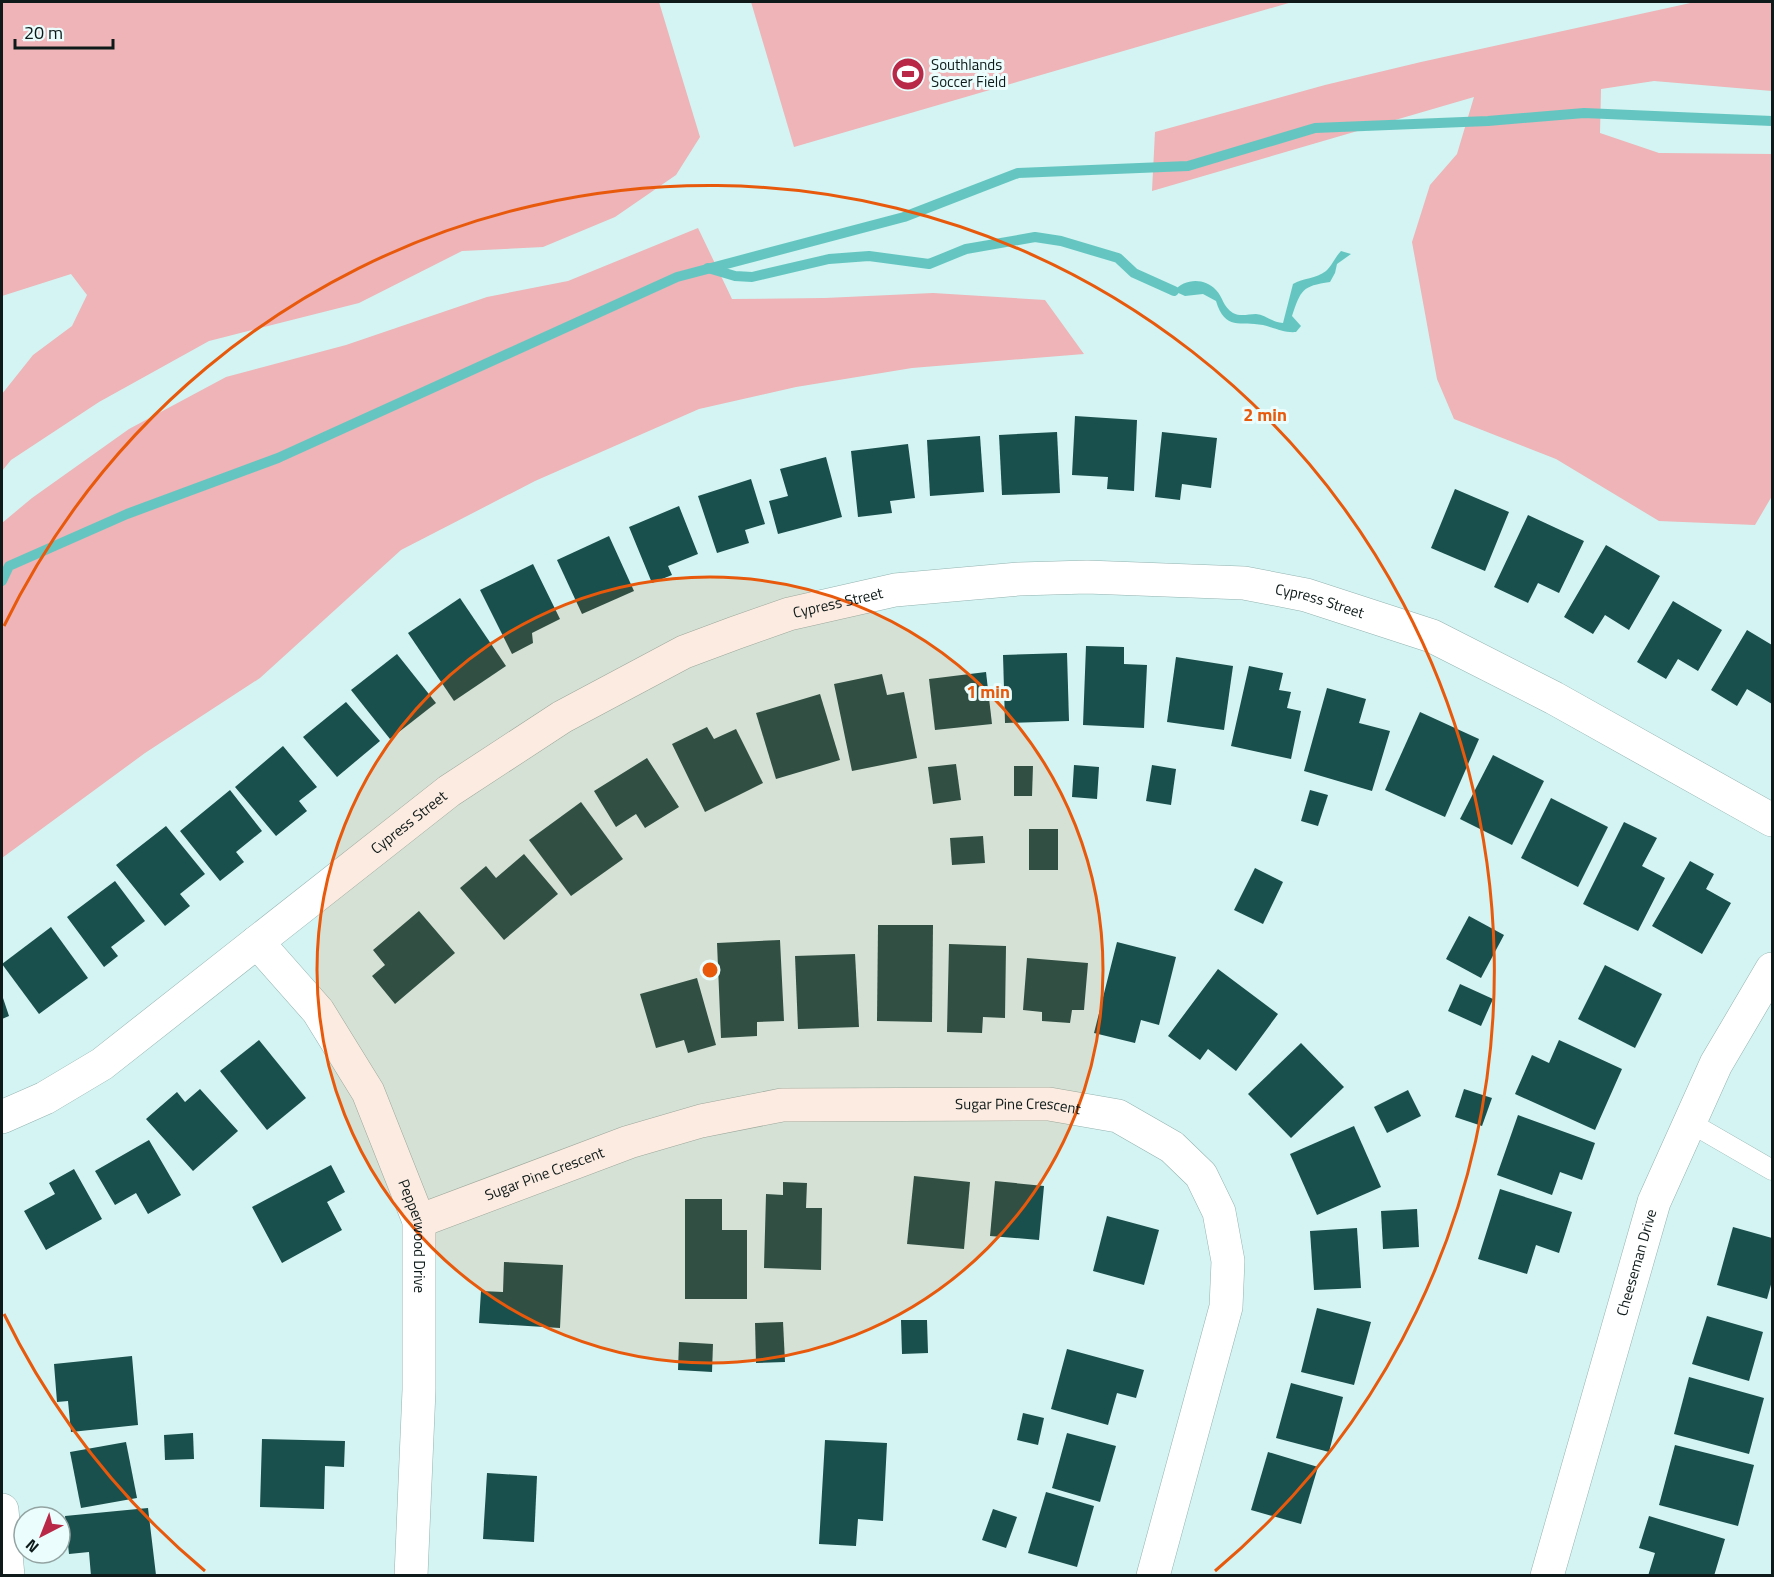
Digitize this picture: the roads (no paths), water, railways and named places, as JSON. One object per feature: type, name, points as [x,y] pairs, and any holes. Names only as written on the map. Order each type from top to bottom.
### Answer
[{"type":"street","name":"Cypress Street","points":[[2,1117],[45,1098],[102,1064],[449,791],[561,717],[684,652],[789,614],[895,590],[1019,579],[1088,577],[1244,584],[1306,595],[1432,636],[1554,698],[1773,820]]},
{"type":"street","name":"Pepperwood Drive","points":[[257,942],[318,1011],[368,1092],[420,1221],[419,1390],[411,1575]]},
{"type":"street","name":"Cheeseman Drive","points":[[1547,1575],[1654,1202],[1716,1064],[1773,969]]},
{"type":"street","name":"Sugar Pine Crescent","points":[[420,1221],[629,1142],[701,1121],[782,1105],[1048,1104],[1118,1116],[1172,1147],[1201,1175],[1219,1212],[1228,1261],[1226,1307],[1153,1575]]},
{"type":"street","points":[[2,1510],[8,1575]]},
{"type":"lane","points":[[1689,1122],[1773,1170]]},
{"type":"water","points":[[1341,251],[1351,254],[1337,264],[1330,282],[1308,288],[1298,300],[1292,316],[1301,326],[1296,332],[1263,325],[1234,323],[1224,317],[1216,301],[1203,294],[1185,296],[1174,291],[1183,284],[1200,281],[1216,290],[1227,308],[1233,313],[1256,314],[1283,323],[1293,284],[1326,271]]},
{"type":"waterway","points":[[2,581],[9,566],[127,514],[278,458],[677,277],[904,217],[1018,173],[1188,166],[1315,128],[1488,121],[1584,113],[1772,121]]},
{"type":"waterway","points":[[708,268],[735,276],[752,277],[829,259],[869,256],[929,264],[966,249],[1035,237],[1061,241],[1118,258],[1134,273],[1174,291]]},
{"type":"place","name":"Southlands Soccer Field","points":[[908,74]]}]
